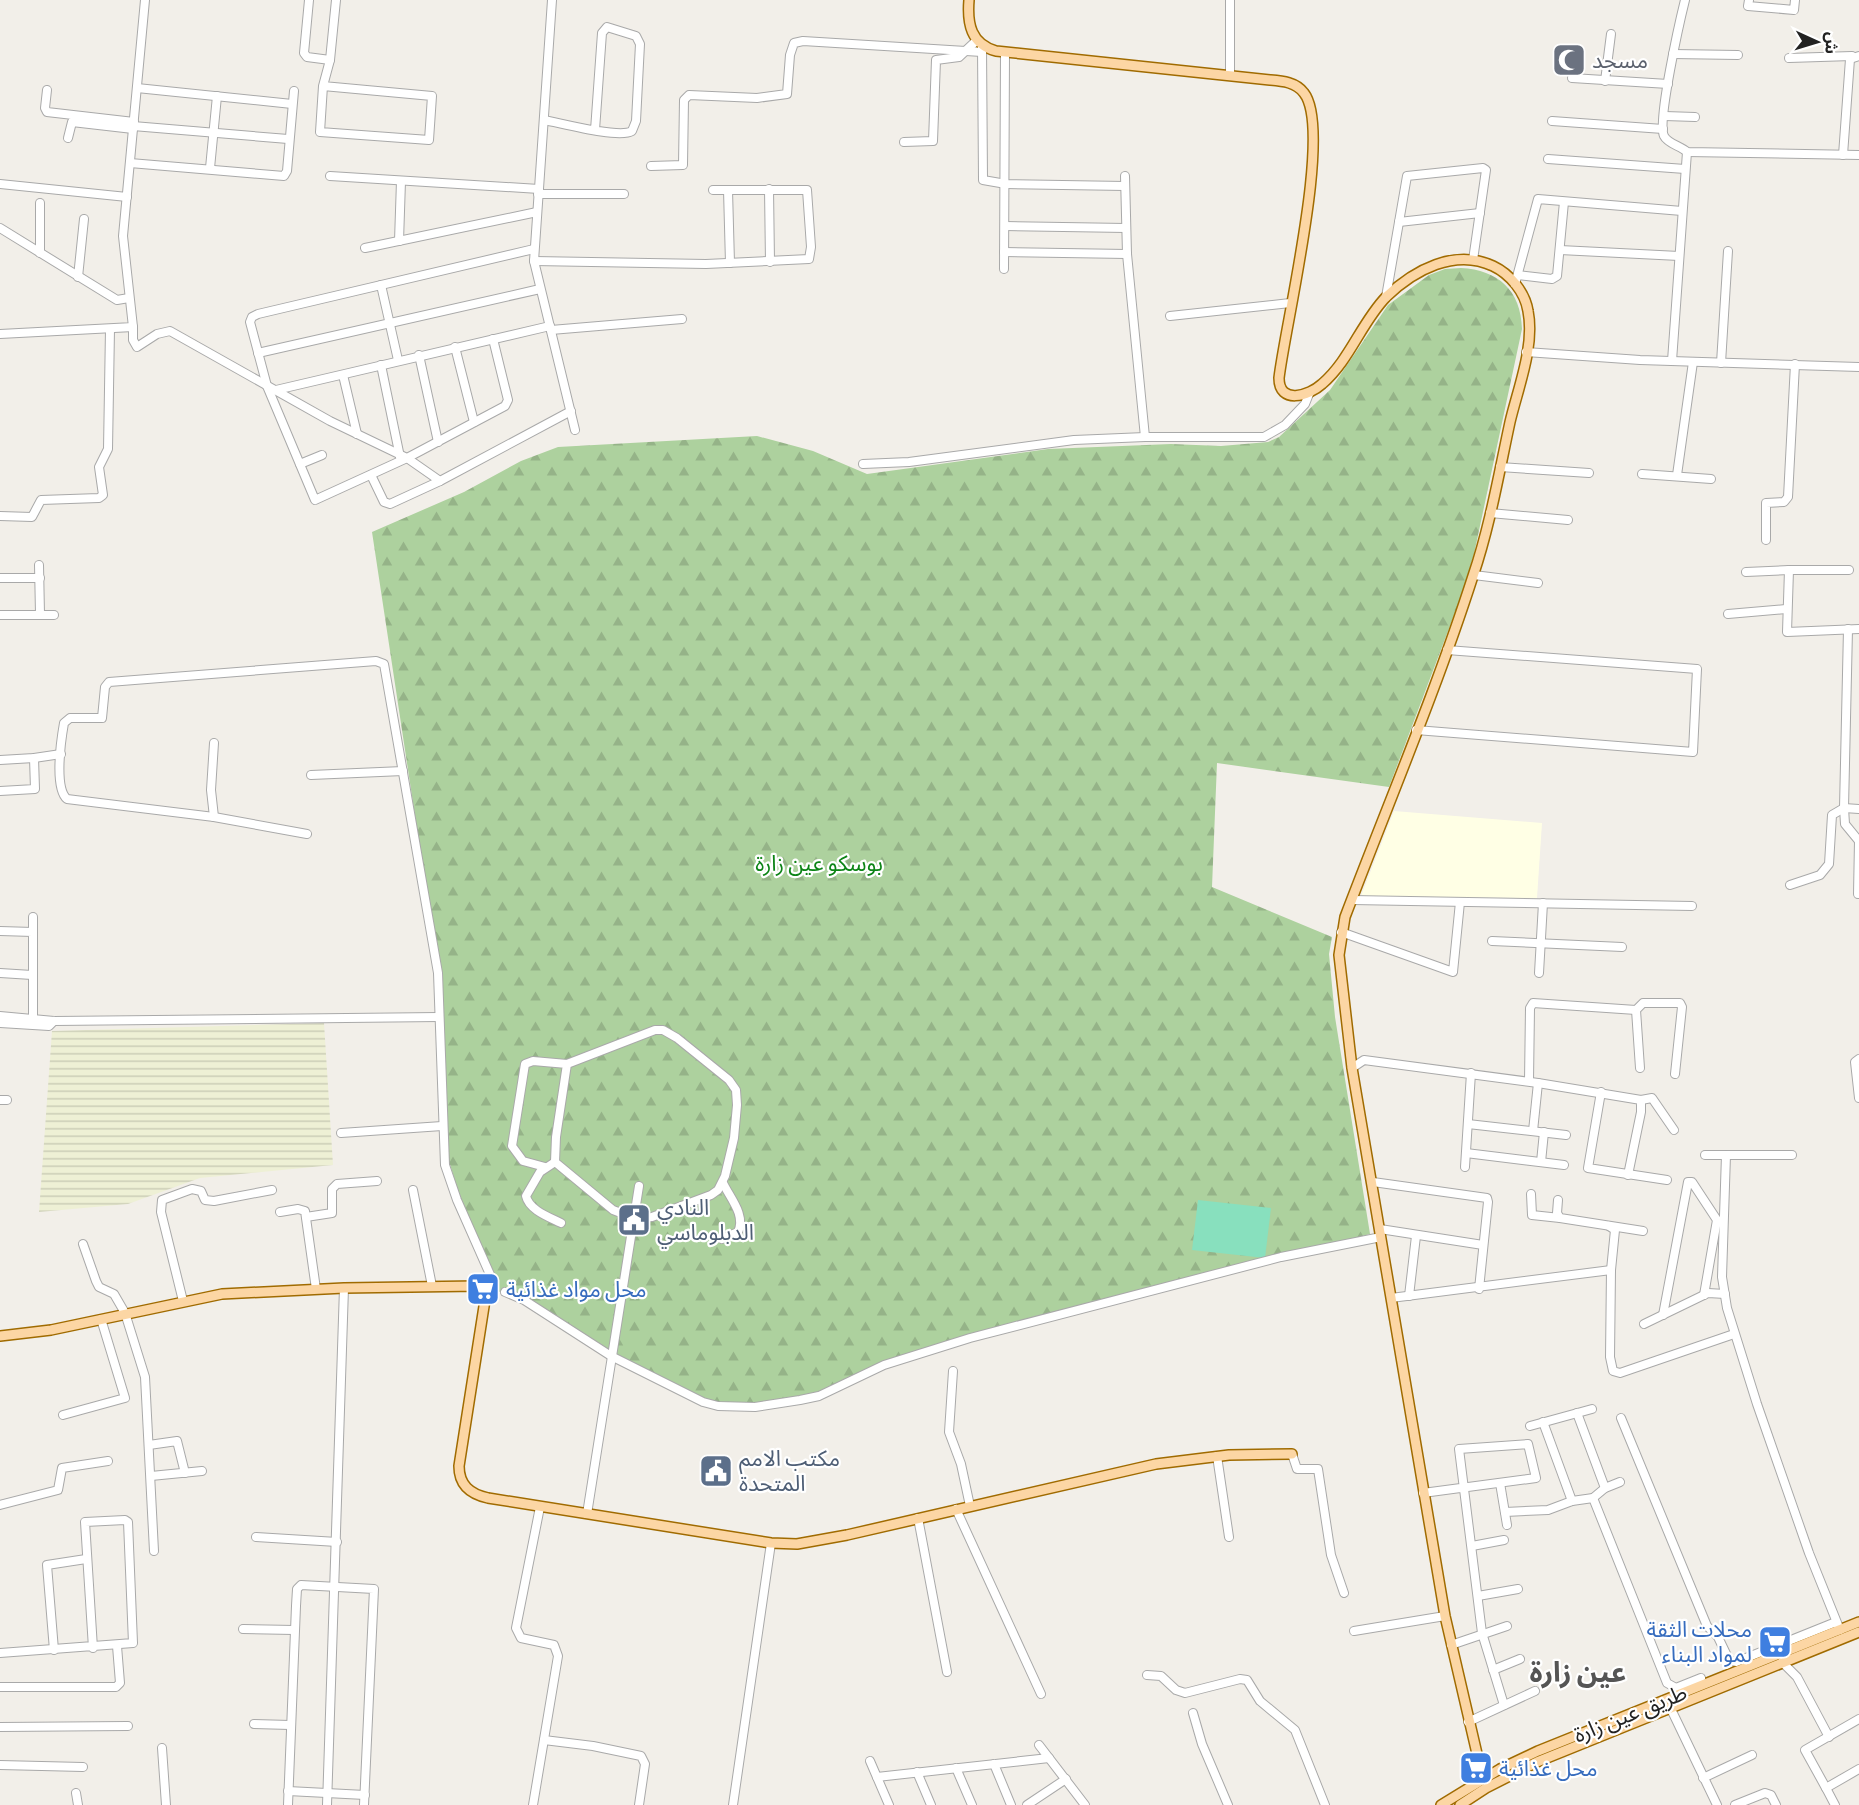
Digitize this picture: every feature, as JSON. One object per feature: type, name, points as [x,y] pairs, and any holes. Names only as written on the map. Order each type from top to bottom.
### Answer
[{"type":"main road","points":[[969,0],[970,27],[980,46],[1005,53],[1230,76],[1293,85],[1304,93],[1310,106],[1312,149],[1310,193],[1290,303],[1279,384],[1281,390],[1288,395],[1308,394],[1337,369],[1386,297],[1432,266],[1454,259],[1473,260],[1503,271],[1516,279],[1528,310],[1526,352],[1474,575],[1352,900],[1341,932],[1339,956],[1352,1068],[1373,1182],[1423,1493],[1451,1645],[1478,1758],[1474,1784]]},
{"type":"main road","points":[[0,1336],[51,1330],[183,1301],[250,1292],[477,1286],[485,1295],[459,1475],[468,1489],[480,1496],[540,1507],[771,1543],[808,1542],[1156,1464],[1217,1456],[1292,1454]]},
{"type":"main road","name":"طريق عين زارة","points":[[1441,1805],[1500,1769],[1838,1626],[1859,1622]]},
{"type":"main road","name":"طريق عين زارة","points":[[1460,1805],[1474,1801],[1537,1762],[1859,1632]]},
{"type":"main road","points":[[1478,1758],[1487,1767],[1500,1769]]},
{"type":"street","points":[[145,0],[123,245],[133,340],[137,347],[157,334],[170,331],[267,386],[403,458],[440,481]]},
{"type":"street","points":[[309,0],[304,53],[307,57],[330,60]]},
{"type":"street","points":[[323,86],[429,94],[434,98],[429,140],[321,133],[323,86],[330,60],[336,0]]},
{"type":"street","points":[[552,0],[534,261],[575,430]]},
{"type":"street","points":[[1230,0],[1230,76]]},
{"type":"street","points":[[1684,0],[1668,84],[1663,129],[1665,138],[1687,152],[1859,154]]},
{"type":"street","points":[[1749,0],[1748,6],[1794,10],[1795,0]]},
{"type":"street","points":[[543,120],[595,130],[628,134],[636,121],[640,44],[632,33],[607,27],[602,33],[595,130]]},
{"type":"street","points":[[1605,81],[1611,34]]},
{"type":"street","points":[[651,166],[683,165],[684,100],[689,95],[757,98],[787,94],[790,55],[794,43],[803,41],[966,51],[980,46]]},
{"type":"street","points":[[904,142],[933,141],[936,60],[959,57],[966,51],[980,46]]},
{"type":"street","points":[[980,46],[982,177],[985,182],[1125,186]]},
{"type":"street","points":[[1004,269],[1005,53]]},
{"type":"street","points":[[1673,54],[1738,55]]},
{"type":"street","points":[[1788,58],[1856,56],[1843,154]]},
{"type":"street","points":[[1572,78],[1668,84]]},
{"type":"street","points":[[137,88],[292,104]]},
{"type":"street","points":[[47,90],[45,108],[47,112],[133,126]]},
{"type":"street","points":[[130,163],[284,176],[287,171],[294,91]]},
{"type":"street","points":[[210,168],[217,96]]},
{"type":"street","points":[[1665,116],[1695,117]]},
{"type":"street","points":[[1552,121],[1663,129]]},
{"type":"street","points":[[68,138],[72,122],[288,139]]},
{"type":"street","points":[[1672,361],[1687,152]]},
{"type":"street","points":[[1548,159],[1685,169]]},
{"type":"street","points":[[1386,297],[1407,176],[1483,168],[1486,170],[1473,260]]},
{"type":"street","points":[[330,176],[538,191],[624,194]]},
{"type":"street","points":[[1125,176],[1126,228],[1145,437]]},
{"type":"street","points":[[399,242],[401,181]]},
{"type":"street","points":[[0,184],[127,196]]},
{"type":"street","points":[[769,189],[770,262]]},
{"type":"street","points":[[534,261],[730,263],[809,259],[811,247],[807,190],[713,190]]},
{"type":"street","points":[[728,190],[730,263]]},
{"type":"street","points":[[1564,202],[1556,278],[1516,279],[1535,203],[1541,199],[1682,211]]},
{"type":"street","points":[[40,204],[40,253]]},
{"type":"street","points":[[365,248],[537,212]]},
{"type":"street","points":[[1399,222],[1480,213]]},
{"type":"street","points":[[78,277],[84,219]]},
{"type":"street","points":[[1005,226],[1126,228]]},
{"type":"street","points":[[0,228],[117,300],[129,298]]},
{"type":"street","points":[[493,339],[507,404],[438,442],[315,500],[267,386],[250,322],[254,316],[534,249]]},
{"type":"street","points":[[1560,250],[1679,256]]},
{"type":"street","points":[[1721,363],[1728,251]]},
{"type":"street","points":[[1004,252],[1128,254]]},
{"type":"street","points":[[381,285],[398,360]]},
{"type":"street","points":[[258,353],[540,289]]},
{"type":"street","points":[[1170,316],[1290,303]]},
{"type":"street","points":[[276,390],[419,355],[551,328],[682,319]]},
{"type":"street","points":[[0,334],[133,327]]},
{"type":"street","points":[[0,516],[32,517],[41,500],[99,498],[103,495],[99,467],[108,449],[110,329]]},
{"type":"street","points":[[455,347],[474,422]]},
{"type":"street","points":[[1526,352],[1693,362],[1859,367]]},
{"type":"street","points":[[419,355],[438,442]]},
{"type":"street","points":[[1677,476],[1693,362]]},
{"type":"street","points":[[1766,540],[1766,503],[1784,502],[1788,497],[1795,364]]},
{"type":"street","points":[[381,365],[403,458]]},
{"type":"street","points":[[343,375],[357,434]]},
{"type":"street","points":[[863,464],[909,462],[1062,441],[1145,437],[1264,438],[1285,425],[1305,404],[1308,394]]},
{"type":"street","points":[[371,475],[384,502],[390,504],[440,481],[571,411]]},
{"type":"street","points":[[300,464],[322,455]]},
{"type":"street","points":[[1500,467],[1589,473]]},
{"type":"street","points":[[1642,474],[1711,479]]},
{"type":"street","points":[[1490,513],[1568,520]]},
{"type":"street","points":[[39,565],[40,614]]},
{"type":"street","points":[[1789,570],[1787,632],[1859,629]]},
{"type":"street","points":[[1746,572],[1849,570]]},
{"type":"street","points":[[1474,575],[1538,583]]},
{"type":"street","points":[[0,578],[40,578]]},
{"type":"street","points":[[1728,614],[1786,609]]},
{"type":"street","points":[[0,615],[54,615]]},
{"type":"street","points":[[1848,629],[1844,808],[1845,824],[1859,841],[1858,894]]},
{"type":"street","points":[[1416,730],[1693,752],[1697,669],[1447,650]]},
{"type":"street","points":[[307,834],[214,818],[67,799],[60,791],[61,754],[67,720],[103,717],[105,687],[109,682],[380,661],[386,668],[436,962],[445,1164],[453,1190],[492,1279],[491,1290],[485,1295]]},
{"type":"street","points":[[214,743],[211,790],[214,818]]},
{"type":"street","points":[[0,760],[61,754]]},
{"type":"street","points":[[0,791],[35,789],[34,758]]},
{"type":"street","points":[[311,775],[403,771]]},
{"type":"street","points":[[1790,885],[1826,870],[1829,864],[1832,815],[1844,808],[1859,809]]},
{"type":"street","points":[[1352,900],[1692,906]]},
{"type":"street","points":[[1341,932],[1453,972],[1460,902]]},
{"type":"street","points":[[1539,973],[1543,903]]},
{"type":"street","points":[[33,917],[33,1019]]},
{"type":"street","points":[[0,931],[33,932]]},
{"type":"street","points":[[1492,941],[1622,947]]},
{"type":"street","points":[[0,973],[32,975]]},
{"type":"street","points":[[1533,1131],[1534,1082],[1530,1008],[1533,1003],[1636,1010],[1643,1003],[1682,1004],[1675,1074]]},
{"type":"street","points":[[1636,1010],[1640,1068]]},
{"type":"street","points":[[0,1016],[54,1021],[439,1017]]},
{"type":"street","points":[[0,1023],[49,1026],[54,1021]]},
{"type":"street","points":[[545,1167],[523,1161],[512,1146],[522,1069],[525,1064],[533,1061],[567,1064],[647,1032],[663,1030],[677,1038],[729,1080],[736,1090],[734,1138],[723,1183],[718,1190],[704,1198],[648,1218],[634,1218],[613,1210],[555,1162]]},
{"type":"street","points":[[1859,1059],[1855,1062],[1859,1098]]},
{"type":"street","points":[[1352,1068],[1364,1060],[1534,1082],[1641,1100],[1652,1098],[1674,1130]]},
{"type":"street","points":[[555,1162],[556,1137],[567,1064]]},
{"type":"street","points":[[1465,1167],[1471,1073]]},
{"type":"street","points":[[1601,1092],[1588,1168],[1667,1180]]},
{"type":"street","points":[[1628,1175],[1641,1112],[1641,1100]]},
{"type":"street","points":[[1468,1124],[1566,1135]]},
{"type":"street","points":[[341,1133],[442,1126]]},
{"type":"street","points":[[1541,1162],[1545,1132]]},
{"type":"street","points":[[1466,1153],[1564,1165]]},
{"type":"street","points":[[1706,1155],[1792,1155]]},
{"type":"street","points":[[1621,1418],[1707,1626],[1718,1637],[1731,1661],[1737,1662],[1838,1626],[1809,1553],[1734,1334],[1722,1277],[1726,1155]]},
{"type":"street","points":[[555,1162],[545,1167],[528,1188],[527,1202],[561,1223]]},
{"type":"street","points":[[306,1217],[332,1214],[332,1189],[337,1184],[377,1181]]},
{"type":"street","points":[[1373,1182],[1483,1195],[1488,1203],[1479,1289]]},
{"type":"street","points":[[1663,1315],[1688,1182],[1692,1182],[1717,1220],[1704,1295]]},
{"type":"street","points":[[722,1239],[738,1232],[741,1222],[723,1183]]},
{"type":"street","points":[[587,1514],[639,1186]]},
{"type":"street","points":[[183,1301],[162,1215],[162,1200],[194,1189],[201,1191],[205,1200],[214,1201],[272,1190]]},
{"type":"street","points":[[413,1190],[432,1286]]},
{"type":"street","points":[[1531,1194],[1532,1215],[1643,1231]]},
{"type":"street","points":[[1558,1200],[1557,1213],[1560,1218]]},
{"type":"street","points":[[280,1212],[302,1209],[306,1217],[316,1289]]},
{"type":"street","points":[[1609,1226],[1615,1230],[1611,1270],[1610,1357],[1613,1371],[1620,1373],[1734,1334]]},
{"type":"street","points":[[505,1292],[524,1300],[611,1356],[703,1402],[737,1407],[779,1404],[819,1396],[884,1365],[1003,1328],[1380,1233],[1483,1245]]},
{"type":"street","points":[[1409,1296],[1416,1236]]},
{"type":"street","points":[[83,1244],[99,1287],[114,1294],[125,1313],[145,1377],[154,1551]]},
{"type":"street","points":[[1391,1298],[1479,1289],[1520,1280],[1611,1270]]},
{"type":"street","points":[[327,1805],[344,1288]]},
{"type":"street","points":[[1644,1324],[1704,1295],[1725,1294]]},
{"type":"street","points":[[63,1415],[126,1398],[101,1319]]},
{"type":"street","points":[[953,1371],[949,1432],[961,1464],[970,1506]]},
{"type":"street","points":[[1530,1426],[1592,1408]]},
{"type":"street","points":[[1577,1413],[1605,1488]]},
{"type":"street","points":[[1543,1422],[1572,1501]]},
{"type":"street","points":[[149,1445],[177,1441],[185,1473]]},
{"type":"street","points":[[1423,1493],[1465,1487],[1536,1478],[1528,1444],[1459,1449],[1465,1487],[1482,1633],[1504,1705]]},
{"type":"street","points":[[1292,1454],[1297,1469],[1318,1469],[1331,1555],[1344,1593]]},
{"type":"street","points":[[1217,1456],[1229,1537]]},
{"type":"street","points":[[0,1505],[57,1490],[62,1468],[108,1461]]},
{"type":"street","points":[[151,1476],[202,1471]]},
{"type":"street","points":[[1505,1512],[1539,1512],[1572,1501],[1593,1498],[1605,1488],[1620,1482]]},
{"type":"street","points":[[1500,1483],[1508,1525]]},
{"type":"street","points":[[1593,1498],[1667,1683],[1676,1688],[1701,1678]]},
{"type":"street","points":[[533,1805],[557,1650],[549,1642],[521,1638],[516,1628],[540,1507]]},
{"type":"street","points":[[956,1509],[1041,1694]]},
{"type":"street","points":[[918,1518],[947,1672]]},
{"type":"street","points":[[0,1653],[93,1648],[130,1645],[134,1640],[128,1522],[122,1519],[85,1522],[93,1648]]},
{"type":"street","points":[[256,1537],[337,1542]]},
{"type":"street","points":[[1472,1546],[1504,1540]]},
{"type":"street","points":[[733,1805],[771,1543]]},
{"type":"street","points":[[54,1650],[47,1564],[86,1559]]},
{"type":"street","points":[[288,1805],[294,1630],[298,1586],[335,1586],[371,1588],[375,1593],[364,1805]]},
{"type":"street","points":[[1478,1596],[1518,1589]]},
{"type":"street","points":[[1354,1631],[1445,1616]]},
{"type":"street","points":[[1451,1645],[1507,1626]]},
{"type":"street","points":[[243,1629],[294,1630]]},
{"type":"street","points":[[0,1687],[116,1687],[120,1683],[117,1646]]},
{"type":"street","points":[[1793,1658],[1797,1677],[1829,1737]]},
{"type":"street","points":[[1493,1670],[1520,1659]]},
{"type":"street","points":[[1782,1662],[1797,1677]]},
{"type":"street","points":[[1147,1675],[1161,1676],[1181,1693],[1240,1678],[1247,1680],[1260,1701],[1295,1730],[1325,1805]]},
{"type":"street","points":[[1468,1722],[1534,1691]]},
{"type":"street","points":[[1670,1707],[1717,1805]]},
{"type":"street","points":[[1193,1713],[1202,1744],[1228,1805]]},
{"type":"street","points":[[1835,1805],[1805,1750],[1859,1719]]},
{"type":"street","points":[[254,1724],[290,1725]]},
{"type":"street","points":[[0,1727],[128,1726]]},
{"type":"street","points":[[544,1740],[593,1746],[641,1756],[645,1764],[639,1805]]},
{"type":"street","points":[[1040,1744],[1085,1805]]},
{"type":"street","points":[[162,1748],[166,1805]]},
{"type":"street","points":[[1703,1778],[1752,1755]]},
{"type":"street","points":[[877,1777],[1049,1758]]},
{"type":"street","points":[[870,1761],[890,1805]]},
{"type":"street","points":[[993,1764],[1011,1805]]},
{"type":"street","points":[[0,1766],[83,1767]]},
{"type":"street","points":[[956,1768],[972,1805]]},
{"type":"street","points":[[1826,1788],[1859,1769]]},
{"type":"street","points":[[917,1772],[931,1805]]},
{"type":"street","points":[[1027,1805],[1065,1779]]},
{"type":"street","points":[[288,1791],[364,1795]]},
{"type":"street","points":[[1736,1805],[1765,1792],[1771,1795],[1776,1805]]},
{"type":"street","points":[[76,1793],[78,1805]]},
{"type":"shaded area","points":[[1394,811],[1542,823],[1537,898],[1361,896]]},
{"type":"shaded area","points":[[324,1023],[333,1165],[200,1178],[128,1204],[39,1212],[52,1031]]},
{"type":"green space","name":"بوسكو عين زارة","points":[[1461,268],[1486,273],[1505,285],[1517,303],[1522,329],[1474,554],[1462,594],[1389,787],[1217,763],[1212,887],[1332,937],[1329,954],[1335,1017],[1370,1234],[879,1367],[810,1400],[711,1407],[509,1295],[497,1291],[468,1223],[444,1145],[440,981],[372,532],[464,492],[521,461],[558,447],[757,436],[813,451],[867,474],[1048,449],[1171,444],[1221,446],[1268,442],[1279,437],[1330,390],[1388,305],[1429,275],[1445,269]]},
{"type":"green space","points":[[1198,1200],[1271,1208],[1265,1258],[1192,1250]]},
{"type":"place","name":"مسجد","points":[[1569,60]]},
{"type":"place","name":"النادي الدبلوماسي","points":[[634,1220]]},
{"type":"place","name":"محل مواد غذائية","points":[[483,1289]]},
{"type":"place","name":"مكتب الامم المتحدة","points":[[716,1471]]},
{"type":"place","name":"محلات الثقة لمواد البناء","points":[[1775,1642]]},
{"type":"place","name":"محل غذائية","points":[[1476,1768]]},
{"type":"district","name":"عين زارة","points":[[1578,1672]]}]
